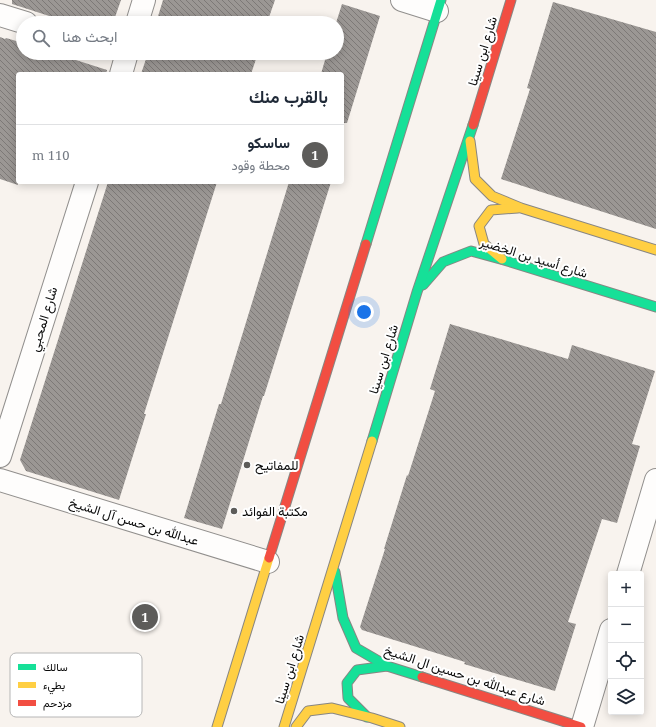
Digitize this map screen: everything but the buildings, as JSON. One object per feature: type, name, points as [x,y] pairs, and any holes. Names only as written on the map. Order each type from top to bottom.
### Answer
[{"type":"street","points":[[139,16],[144,0]]},
{"type":"street","points":[[217,727],[439,6],[402,0]]},
{"type":"street","name":"شارع ابن سينا","points":[[284,727],[417,292],[470,136],[511,0]]},
{"type":"street","points":[[0,15],[16,20]]},
{"type":"street","points":[[121,72],[124,60]]},
{"type":"street","points":[[470,136],[475,179],[492,196],[521,208],[656,250]]},
{"type":"street","name":"شارع المحبي","points":[[0,456],[85,184]]},
{"type":"street","points":[[504,260],[484,244],[479,226],[491,210],[521,208]]},
{"type":"street","name":"شارع أسيد بن الخضير","points":[[417,292],[443,262],[471,251],[656,307]]},
{"type":"street","name":"عبدالله بن حسن آل الشيخ","points":[[0,480],[268,562]]},
{"type":"street","points":[[629,571],[649,528],[656,480]]},
{"type":"street","name":"شارع عبدالله بن حسين ال الشيخ","points":[[334,566],[343,618],[356,648],[387,666],[581,727]]},
{"type":"street","points":[[581,727],[608,640]]},
{"type":"street","points":[[367,717],[348,698],[347,683],[357,670],[387,666]]},
{"type":"street","points":[[296,727],[308,711],[332,708],[400,727]]},
{"type":"traffic: fast","points":[[366,244],[441,0]]},
{"type":"traffic: fast","points":[[372,441],[417,292],[473,125]]},
{"type":"traffic: fast","points":[[423,285],[443,262],[471,251],[656,307]]},
{"type":"traffic: fast","points":[[335,572],[343,618],[356,648],[387,666],[422,677]]},
{"type":"traffic: fast","points":[[367,717],[348,698],[347,683],[357,670],[387,666]]},
{"type":"traffic: slow","points":[[470,141],[475,179],[492,196],[521,208],[656,250]]},
{"type":"traffic: slow","points":[[502,259],[484,244],[479,226],[491,210],[518,208]]},
{"type":"traffic: slow","points":[[284,727],[372,441]]},
{"type":"traffic: slow","points":[[217,727],[269,558]]},
{"type":"traffic: slow","points":[[296,727],[308,711],[332,708],[400,727]]},
{"type":"traffic: jam","points":[[473,125],[511,0]]},
{"type":"traffic: jam","points":[[269,558],[366,244]]},
{"type":"traffic: jam","points":[[422,677],[581,727]]},
{"type":"place","name":"للمفاتيح","points":[[247,465]]},
{"type":"place","name":"مكتبة الفوائد","points":[[234,511]]},
{"type":"place","name":"ساسكو","points":[[145,617]]}]
